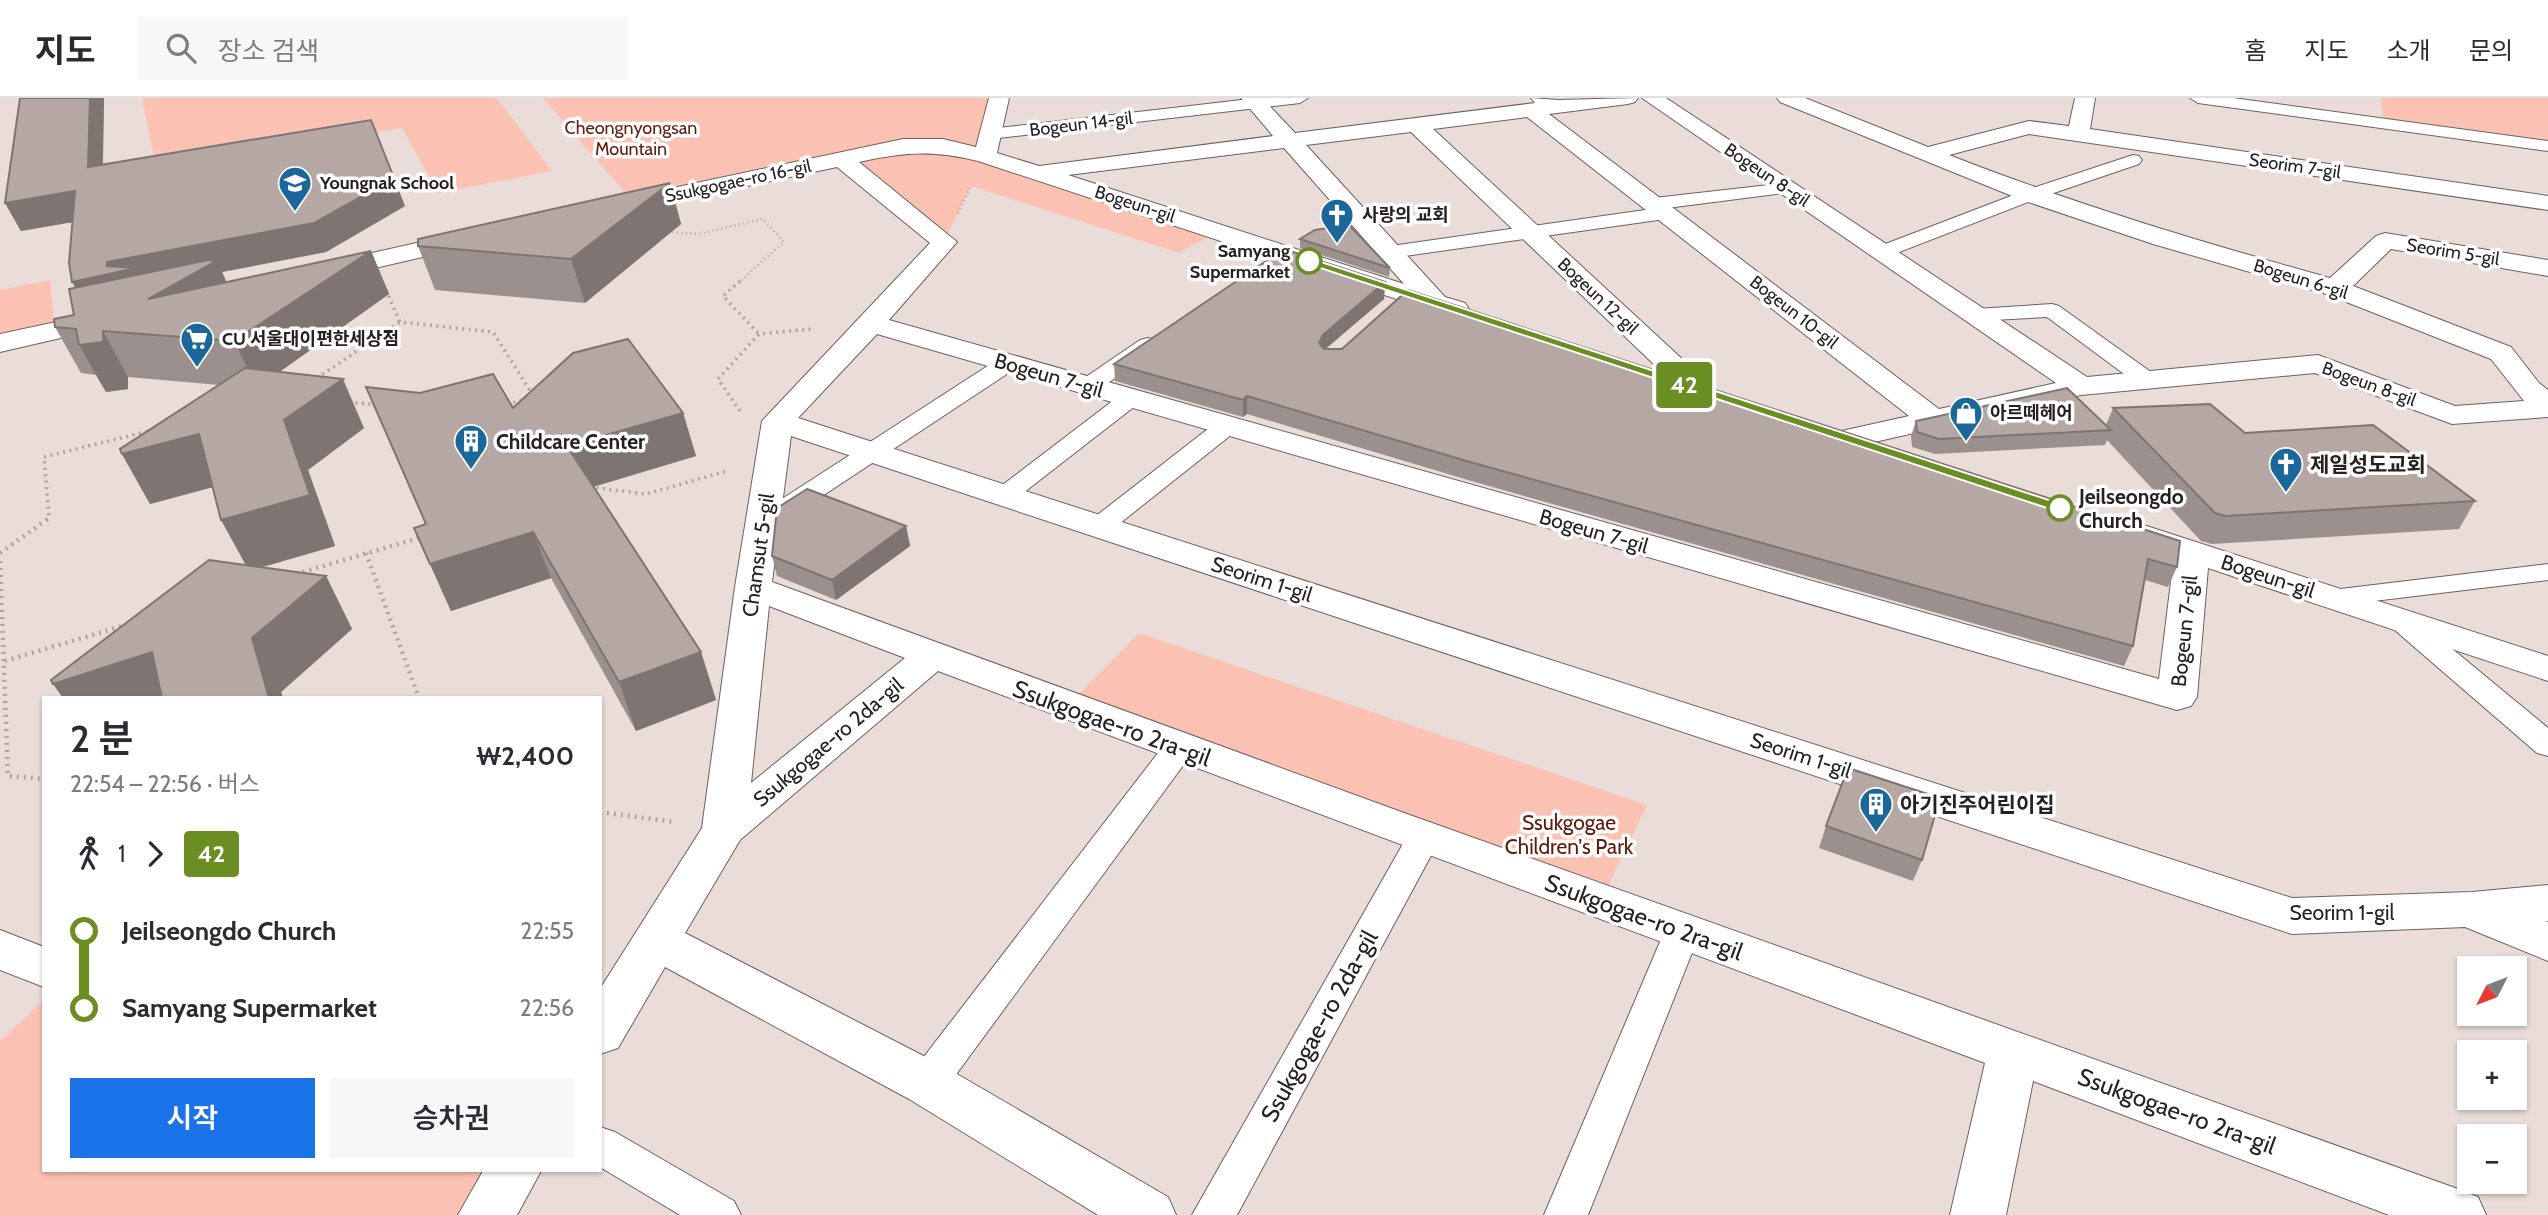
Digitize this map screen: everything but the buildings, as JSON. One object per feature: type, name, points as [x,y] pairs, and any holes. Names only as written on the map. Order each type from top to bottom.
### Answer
[{"type":"street","points":[[987,145],[999,98]]},
{"type":"street","points":[[1290,141],[1542,105],[1629,98]]},
{"type":"street","name":"Bogeun 8-gil","points":[[1652,98],[2081,386]]},
{"type":"street","name":"Bogeun 6-gil","points":[[1787,98],[2030,195],[2162,239],[2335,288],[2501,353],[2528,389],[2548,406]]},
{"type":"street","points":[[2078,134],[2085,98]]},
{"type":"street","points":[[1253,101],[1436,303]]},
{"type":"street","name":"Bogeun 10-gil","points":[[1542,105],[1660,209],[1933,419]]},
{"type":"street","name":"Bogeun 12-gil","points":[[1416,125],[1709,393],[1631,367]]},
{"type":"street","name":"Seorim 7-gil","points":[[1926,154],[2029,127],[2548,202]]},
{"type":"street","name":"Bogeun 14-gil","points":[[1038,172],[1290,141]]},
{"type":"street","name":"Ssukgogae-ro 16-gil","points":[[596,212],[840,158],[923,145],[959,149],[987,145]]},
{"type":"street","name":"Bogeun-gil","points":[[987,145],[1038,172],[1273,261],[1396,301],[1436,303],[1475,316]]},
{"type":"street","points":[[775,439],[944,242],[840,158]]},
{"type":"street","points":[[293,278],[492,234]]},
{"type":"street","name":"Seorim 5-gil","points":[[2335,288],[2385,241],[2548,268]]},
{"type":"street","points":[[0,343],[135,313]]},
{"type":"street","name":"Bogeun 7-gil","points":[[871,324],[2177,697],[2192,552]]},
{"type":"street","name":"Bogeun 8-gil","points":[[1901,456],[1836,434],[1933,419],[2081,386],[2318,364],[2452,415],[2548,406]]},
{"type":"street","name":"Seorim 1-gil","points":[[775,439],[873,452],[2292,916],[2469,909],[2548,942]]},
{"type":"street","name":"Chamsut 5-gil","points":[[602,1030],[724,829],[753,587],[775,439]]},
{"type":"street","name":"Bogeun-gil","points":[[2100,521],[2548,669]]},
{"type":"street","name":"Ssukgogae-ro 2ra-gil","points":[[753,587],[1179,748],[2013,1050],[2458,1215]]},
{"type":"street","name":"Ssukgogae-ro 2da-gil","points":[[724,829],[932,656]]},
{"type":"street","points":[[2469,909],[2548,903]]},
{"type":"street","points":[[658,941],[927,1083],[1148,1215]]},
{"type":"street","points":[[0,949],[42,967]]},
{"type":"street","points":[[1978,1215],[2013,1050]]},
{"type":"street","points":[[486,1215],[513,1172]]},
{"type":"lane","points":[[1253,101],[1300,98]]},
{"type":"lane","points":[[2198,98],[2548,146]]},
{"type":"lane","name":"Bogeun 14-gil","points":[[987,145],[1253,101]]},
{"type":"lane","points":[[1882,252],[2030,195],[2133,160]]},
{"type":"lane","points":[[1660,209],[1786,188]]},
{"type":"lane","name":"Bogeun 12-gil","points":[[1530,232],[1660,209]]},
{"type":"lane","points":[[1391,252],[1530,232]]},
{"type":"lane","points":[[1976,315],[2052,310],[2147,380]]},
{"type":"lane","points":[[1088,386],[1169,331]]},
{"type":"lane","points":[[762,524],[1008,363]]},
{"type":"lane","points":[[1004,495],[1131,398]]},
{"type":"lane","points":[[1100,526],[1227,426]]},
{"type":"lane","name":"Bogeun-gil","points":[[2332,597],[2548,572]]},
{"type":"lane","name":"Bogeun-gil","points":[[2400,620],[2548,744]]},
{"type":"lane","points":[[927,1083],[1179,748]]},
{"type":"lane","name":"Ssukgogae-ro 2da-gil","points":[[1214,1215],[1424,836]]},
{"type":"lane","points":[[1566,1215],[1683,930]]},
{"type":"lane","points":[[602,1147],[719,1215]]},
{"type":"path","points":[[944,242],[987,145]]},
{"type":"path","points":[[661,231],[699,234],[763,219],[785,242],[723,296],[759,334]]},
{"type":"path","points":[[372,261],[400,322]]},
{"type":"path","points":[[314,380],[400,322],[493,332],[541,408]]},
{"type":"path","points":[[499,406],[534,397]]},
{"type":"path","points":[[345,401],[385,406]]},
{"type":"path","points":[[0,553],[49,518],[44,457],[162,428]]},
{"type":"path","points":[[578,493],[591,489],[646,494],[775,439]]},
{"type":"path","points":[[584,477],[591,489]]},
{"type":"path","points":[[286,577],[432,534]]},
{"type":"path","points":[[366,553],[418,696]]},
{"type":"path","points":[[0,561],[8,776],[42,779]]},
{"type":"path","points":[[5,661],[139,621]]},
{"type":"path","points":[[602,812],[724,829]]},
{"type":"green space","points":[[142,98],[497,98],[552,171],[438,193],[402,128],[156,167]]},
{"type":"green space","name":"Cheongnyongsan Mountain","points":[[543,98],[1000,98],[985,156],[1218,231],[1179,253],[971,186],[944,242],[840,158],[634,203]]},
{"type":"green space","points":[[2381,98],[2548,98],[2548,146],[2384,123]]},
{"type":"green space","points":[[50,280],[55,331],[0,343],[0,290]]},
{"type":"green space","name":"Ssukgogae Children's Park","points":[[1139,633],[1647,805],[1601,901],[1066,707]]},
{"type":"green space","points":[[42,1002],[42,1172],[512,1172],[486,1215],[0,1215],[0,1041]]},
{"type":"bus line","name":"42","points":[[1309,261],[2060,508]]},
{"type":"place","name":"Youngnak School","points":[[295,213]]},
{"type":"place","name":"사랑의 교회","points":[[1337,245]]},
{"type":"place","name":"Samyang Supermarket","points":[[1309,261]]},
{"type":"place","name":"CU 서울대이편한세상점","points":[[197,369]]},
{"type":"place","name":"아르떼헤어","points":[[1966,443]]},
{"type":"place","name":"Childcare Center","points":[[471,471]]},
{"type":"place","name":"제일성도교회","points":[[2286,494]]},
{"type":"place","name":"Jeilseongdo Church","points":[[2060,508]]},
{"type":"place","name":"아기진주어린이집","points":[[1876,834]]}]
